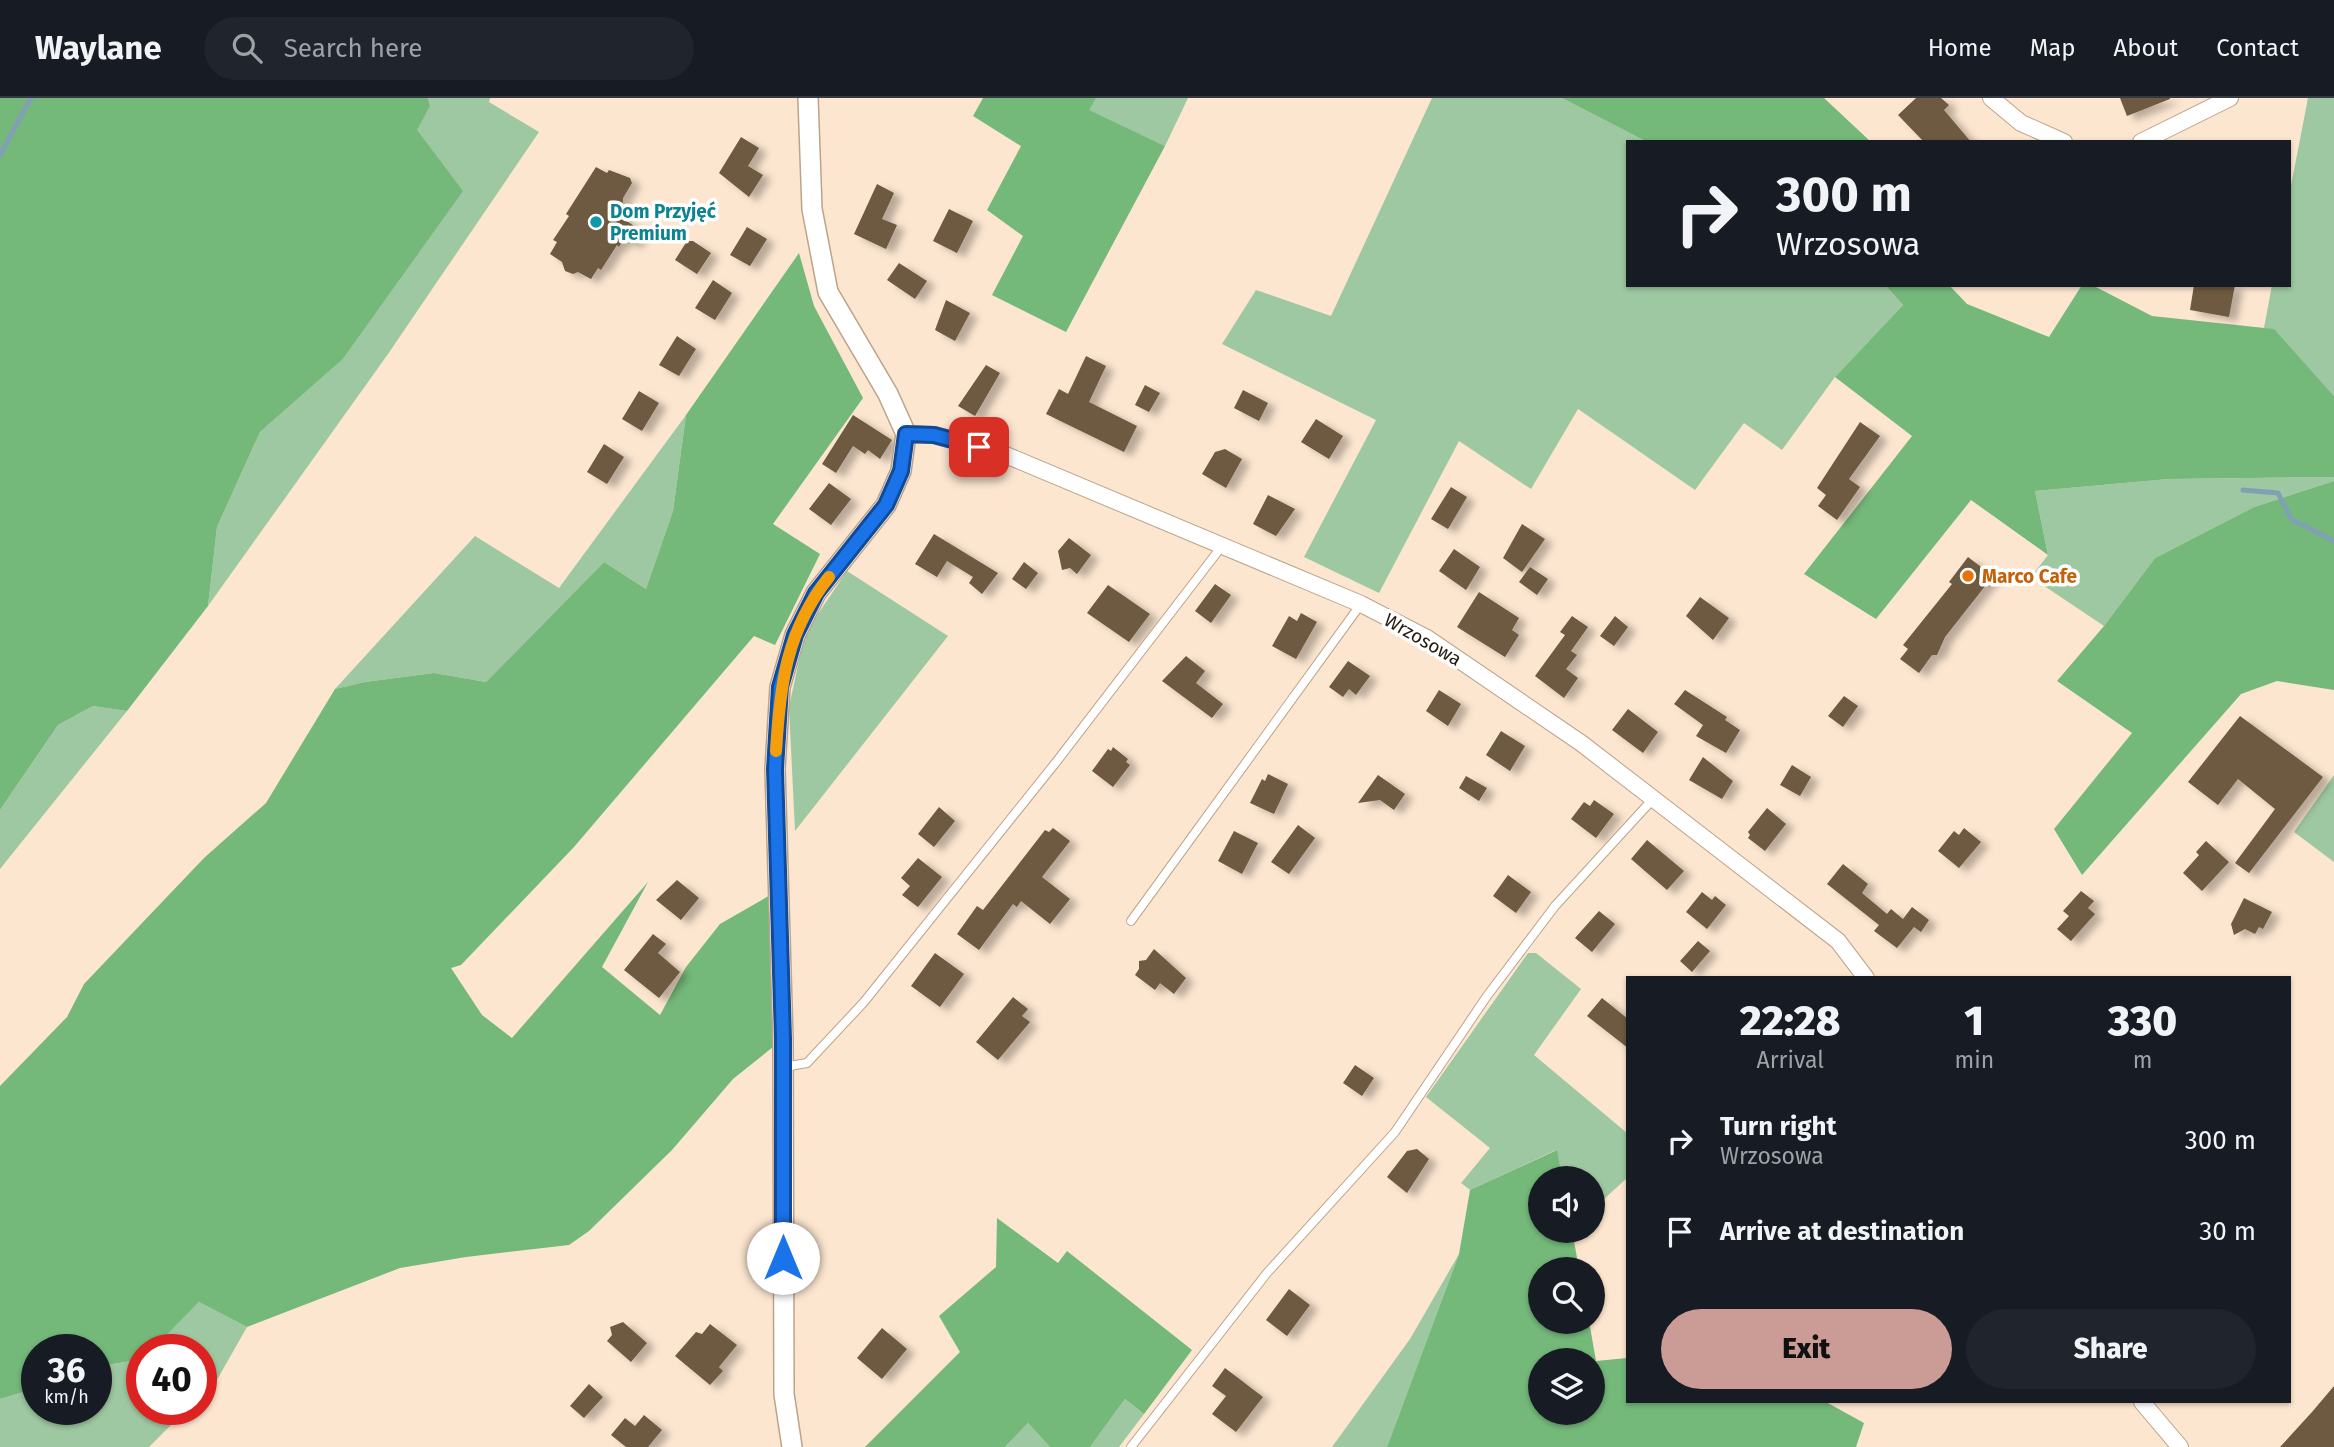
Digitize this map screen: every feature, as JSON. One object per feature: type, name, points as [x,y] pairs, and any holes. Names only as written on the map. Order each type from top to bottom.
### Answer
[{"type":"street","points":[[792,1447],[783,1394],[783,1067],[775,769],[780,687],[795,635],[816,593],[886,505],[901,471],[906,434],[888,394],[828,292],[812,209],[808,98]]},
{"type":"street","points":[[1991,98],[2021,123],[2059,140]]},
{"type":"street","points":[[2145,140],[2230,98]]},
{"type":"street","name":"Wrzosowa","points":[[906,434],[934,435],[1001,453],[1361,604],[1427,638],[1581,743],[1838,941],[1864,976]]},
{"type":"street","points":[[2143,1403],[2180,1447]]},
{"type":"lane","points":[[783,1067],[807,1063],[864,1002],[1057,761],[1222,546]]},
{"type":"lane","points":[[1131,921],[1361,604]]},
{"type":"lane","points":[[1131,1447],[1267,1273],[1395,1132],[1487,996],[1555,906],[1653,799]]},
{"type":"green space","points":[[0,98],[428,98],[430,106],[417,130],[463,191],[342,360],[260,432],[217,527],[208,606],[127,711],[93,706],[58,725],[0,810]]},
{"type":"green space","points":[[428,98],[490,98],[489,102],[539,132],[388,354],[208,606],[217,527],[260,432],[342,360],[416,130],[430,106]]},
{"type":"green space","points":[[983,98],[1096,98],[1089,110],[1165,146],[1066,332],[992,295],[1023,236],[987,210],[1021,146],[973,116]]},
{"type":"green space","points":[[1096,98],[1188,98],[1165,146],[1088,110]]},
{"type":"green space","points":[[1432,98],[1562,98],[1643,140],[1626,140],[1626,287],[1887,287],[1903,305],[1835,377],[1782,450],[1744,423],[1695,490],[1578,409],[1531,489],[1459,441],[1379,593],[1304,557],[1376,420],[1222,344],[1256,290],[1331,316]]},
{"type":"green space","points":[[1562,98],[1824,98],[1869,140],[1643,140]]},
{"type":"green space","points":[[2308,98],[2334,98],[2334,396],[2274,330],[2264,328],[2272,287],[2291,287],[2291,186]]},
{"type":"green space","points":[[799,253],[814,306],[863,398],[773,524],[820,554],[775,645],[754,636],[574,847],[461,965],[451,968],[482,1015],[512,1038],[648,882],[602,967],[660,1015],[686,967],[720,924],[779,890],[783,1039],[733,1079],[672,1150],[589,1231],[569,1245],[400,1268],[247,1327],[199,1302],[168,1334],[126,1334],[126,1362],[112,1364],[112,1334],[21,1334],[21,1393],[0,1399],[0,1086],[67,1017],[84,984],[204,858],[266,803],[335,689],[365,682],[434,673],[486,682],[604,562],[646,589],[673,511],[686,415]]},
{"type":"green space","points":[[1887,287],[1951,287],[1967,304],[2049,337],[2081,287],[2096,287],[2152,316],[2274,329],[2334,396],[2334,477],[2169,479],[2035,491],[2048,555],[1971,500],[1876,619],[1804,574],[1912,436],[1835,377],[1903,305]]},
{"type":"green space","points":[[686,415],[673,511],[646,589],[604,562],[486,682],[434,673],[365,682],[335,689],[475,536],[559,588]]},
{"type":"green space","points":[[2334,477],[2334,481],[2254,507],[2155,558],[2104,626],[2031,577],[2048,555],[2035,491],[2169,479]]},
{"type":"green space","points":[[2334,481],[2334,690],[2277,681],[2241,694],[2082,875],[2054,829],[2132,733],[2057,681],[2104,626],[2155,558],[2254,507]]},
{"type":"green space","points":[[847,571],[948,636],[795,831],[789,707],[805,633]]},
{"type":"green space","points":[[93,706],[127,711],[0,869],[0,810],[58,725]]},
{"type":"green space","points":[[2334,775],[2334,862],[2294,832]]},
{"type":"green space","points":[[1528,953],[1536,953],[1581,989],[1534,1055],[1626,1132],[1626,1179],[1605,1198],[1605,1166],[1559,1166],[1556,1150],[1470,1190],[1461,1183],[1490,1148],[1426,1097]]},
{"type":"green space","points":[[1557,1150],[1560,1166],[1528,1166],[1528,1243],[1574,1243],[1577,1257],[1528,1257],[1528,1334],[1591,1334],[1594,1348],[1528,1348],[1528,1425],[1605,1425],[1605,1360],[1626,1358],[1626,1403],[1828,1403],[1864,1423],[1856,1447],[1387,1447],[1459,1254],[1470,1190]]},
{"type":"green space","points":[[997,1218],[1058,1263],[1067,1251],[1192,1350],[1144,1414],[1125,1399],[1090,1447],[1050,1447],[1028,1423],[1005,1447],[865,1447],[960,1352],[939,1316],[996,1267]]},
{"type":"green space","points":[[1459,1254],[1387,1447],[1332,1447],[1410,1339]]},
{"type":"green space","points":[[199,1302],[247,1327],[217,1379],[217,1334],[168,1334]]},
{"type":"green space","points":[[126,1362],[126,1425],[171,1425],[149,1447],[0,1447],[0,1399],[21,1393],[21,1425],[112,1425],[112,1364]]},
{"type":"green space","points":[[1125,1399],[1144,1414],[1119,1447],[1090,1447]]},
{"type":"green space","points":[[1028,1423],[1050,1447],[1005,1447]]},
{"type":"building","points":[[1916,98],[1941,98],[1949,105],[1944,110],[1969,140],[1922,140],[1898,115]]},
{"type":"building","points":[[2120,98],[2170,98],[2170,99],[2127,116]]},
{"type":"building","points":[[741,137],[759,148],[748,166],[763,175],[749,197],[719,173]]},
{"type":"building","name":"Dom Przyjęć Premium","points":[[596,167],[607,173],[609,170],[630,178],[632,183],[623,198],[622,218],[642,231],[634,244],[624,239],[619,247],[617,245],[601,270],[598,268],[591,279],[578,272],[573,274],[565,271],[562,262],[550,254],[557,242],[553,240],[569,216],[566,214]]},
{"type":"building","points":[[877,184],[894,193],[882,219],[897,225],[886,249],[854,234]]},
{"type":"building","points":[[949,209],[973,221],[957,253],[933,241]]},
{"type":"building","points":[[747,227],[767,239],[750,266],[730,255]]},
{"type":"building","points":[[687,241],[693,241],[711,253],[697,274],[675,260]]},
{"type":"building","points":[[899,263],[927,281],[915,299],[887,280]]},
{"type":"building","points":[[713,280],[732,293],[715,320],[695,308]]},
{"type":"building","points":[[2194,287],[2235,287],[2229,317],[2190,310]]},
{"type":"building","points":[[946,300],[970,313],[955,341],[935,330]]},
{"type":"building","points":[[677,336],[696,349],[679,376],[659,365]]},
{"type":"building","points":[[1086,356],[1106,366],[1089,402],[1137,426],[1124,452],[1046,414],[1059,389],[1068,394]]},
{"type":"building","points":[[986,365],[1000,373],[975,416],[958,406]]},
{"type":"building","points":[[1145,385],[1160,393],[1149,412],[1135,405]]},
{"type":"building","points":[[1243,390],[1268,403],[1259,421],[1234,408]]},
{"type":"building","points":[[639,391],[659,403],[642,431],[622,419]]},
{"type":"building","points":[[853,415],[892,440],[880,459],[868,450],[865,454],[853,446],[836,473],[822,464]]},
{"type":"building","points":[[1316,419],[1343,436],[1329,459],[1301,442]]},
{"type":"building","points":[[1860,422],[1880,436],[1849,479],[1860,487],[1837,520],[1818,506],[1826,495],[1817,488]]},
{"type":"building","points":[[604,444],[624,457],[607,484],[587,472]]},
{"type":"building","points":[[1225,449],[1242,459],[1226,488],[1202,474],[1215,452]]},
{"type":"building","points":[[829,483],[851,499],[831,525],[809,509]]},
{"type":"building","points":[[1451,487],[1467,497],[1448,529],[1431,519]]},
{"type":"building","points":[[1268,495],[1295,509],[1276,536],[1253,524]]},
{"type":"building","points":[[1522,524],[1545,539],[1522,572],[1503,558]]},
{"type":"building","points":[[934,534],[998,573],[982,594],[969,583],[973,577],[947,561],[937,577],[915,564]]},
{"type":"building","points":[[1069,538],[1091,555],[1077,574],[1070,568],[1062,570],[1058,551]]},
{"type":"building","points":[[1454,549],[1480,567],[1466,590],[1439,571]]},
{"type":"building","points":[[1968,557],[1993,576],[1945,637],[1937,655],[1932,655],[1919,673],[1900,659],[1908,649],[1903,645],[1952,584],[1949,582]]},
{"type":"building","points":[[1024,562],[1038,573],[1026,589],[1012,579]]},
{"type":"building","points":[[1530,567],[1548,579],[1537,595],[1519,582]]},
{"type":"building","points":[[1215,584],[1231,595],[1211,623],[1195,611]]},
{"type":"building","points":[[1108,585],[1150,614],[1129,642],[1087,613]]},
{"type":"building","points":[[1479,592],[1519,618],[1512,630],[1519,635],[1505,657],[1457,627]]},
{"type":"building","points":[[1700,597],[1729,618],[1713,640],[1686,616]]},
{"type":"building","points":[[1301,613],[1317,622],[1296,659],[1272,646],[1289,616],[1297,621]]},
{"type":"building","points":[[1572,616],[1588,627],[1571,651],[1577,655],[1566,669],[1578,678],[1564,698],[1535,676],[1565,635],[1560,632]]},
{"type":"building","points":[[1615,616],[1628,627],[1614,646],[1600,636]]},
{"type":"building","points":[[1186,656],[1205,671],[1196,683],[1223,704],[1212,718],[1162,681]]},
{"type":"building","points":[[1348,661],[1370,676],[1356,695],[1349,689],[1343,697],[1329,687]]},
{"type":"building","points":[[1439,690],[1461,704],[1448,726],[1426,711]]},
{"type":"building","points":[[1685,690],[1727,717],[1725,720],[1740,730],[1726,753],[1696,736],[1703,725],[1674,704]]},
{"type":"building","points":[[1844,696],[1858,706],[1843,727],[1828,716]]},
{"type":"building","points":[[1628,709],[1658,732],[1643,753],[1612,730]]},
{"type":"building","points":[[2240,716],[2323,777],[2249,873],[2235,863],[2275,809],[2238,779],[2218,805],[2188,782]]},
{"type":"building","points":[[1501,731],[1525,746],[1510,771],[1486,755]]},
{"type":"building","points":[[1113,747],[1128,759],[1126,762],[1130,765],[1113,787],[1092,771],[1108,749],[1111,751]]},
{"type":"building","points":[[1703,757],[1733,781],[1722,799],[1689,780]]},
{"type":"building","points":[[1792,765],[1811,777],[1800,796],[1780,785]]},
{"type":"building","points":[[1268,774],[1288,784],[1274,814],[1250,803],[1262,779],[1265,781]]},
{"type":"building","points":[[1378,775],[1405,794],[1394,810],[1380,800],[1358,803]]},
{"type":"building","points":[[1466,776],[1487,788],[1479,801],[1459,788]]},
{"type":"building","points":[[1594,800],[1614,814],[1596,838],[1571,819],[1584,802],[1590,806]]},
{"type":"building","points":[[939,807],[955,821],[934,847],[918,834]]},
{"type":"building","points":[[1767,808],[1786,824],[1765,851],[1748,838],[1748,832]]},
{"type":"building","points":[[1298,825],[1315,838],[1289,874],[1271,862]]},
{"type":"building","points":[[1053,828],[1070,841],[1042,877],[1070,899],[1050,924],[1021,901],[1017,907],[1013,904],[979,950],[957,934],[977,906],[983,910],[1045,830],[1049,832]]},
{"type":"building","points":[[1964,828],[1981,842],[1959,868],[1938,851],[1954,831],[1959,835]]},
{"type":"building","points":[[1234,831],[1258,843],[1242,874],[1218,861]]},
{"type":"building","points":[[1647,840],[1684,871],[1667,890],[1631,859]]},
{"type":"building","points":[[2206,841],[2229,862],[2202,891],[2183,873],[2199,855],[2196,852]]},
{"type":"building","points":[[918,858],[942,877],[918,907],[902,895],[910,886],[901,878]]},
{"type":"building","points":[[1843,864],[1868,884],[1862,893],[1887,914],[1891,909],[1903,919],[1912,907],[1929,920],[1921,932],[1914,927],[1897,948],[1874,931],[1879,925],[1827,884]]},
{"type":"building","points":[[1508,875],[1531,892],[1516,913],[1493,896]]},
{"type":"building","points":[[677,880],[699,898],[681,920],[656,900]]},
{"type":"building","points":[[2081,891],[2094,901],[2088,908],[2095,914],[2071,941],[2057,929],[2069,916],[2063,911]]},
{"type":"building","points":[[1702,892],[1712,900],[1715,896],[1726,905],[1707,929],[1686,912]]},
{"type":"building","points":[[2244,898],[2272,912],[2263,929],[2259,927],[2255,934],[2245,929],[2234,935],[2231,924]]},
{"type":"building","points":[[1599,911],[1615,924],[1592,952],[1575,938]]},
{"type":"building","points":[[653,934],[666,944],[658,953],[680,972],[659,998],[624,970]]},
{"type":"building","points":[[1698,941],[1710,951],[1692,972],[1680,961]]},
{"type":"building","points":[[1154,949],[1186,978],[1174,994],[1160,983],[1155,990],[1135,975],[1139,969],[1139,961],[1146,960]]},
{"type":"building","points":[[935,953],[964,974],[940,1007],[911,986]]},
{"type":"building","points":[[1013,997],[1028,1009],[1022,1016],[1030,1022],[998,1060],[976,1042]]},
{"type":"building","points":[[1602,998],[1626,1017],[1626,1046],[1587,1016]]},
{"type":"building","points":[[1355,1065],[1374,1078],[1362,1096],[1343,1083]]},
{"type":"building","points":[[1417,1149],[1429,1159],[1407,1193],[1387,1177],[1407,1151]]},
{"type":"building","points":[[1289,1289],[1310,1305],[1287,1336],[1266,1320]]},
{"type":"building","points":[[623,1322],[647,1343],[631,1362],[607,1341],[612,1335],[610,1327]]},
{"type":"building","points":[[710,1324],[737,1345],[719,1367],[723,1371],[710,1385],[675,1356],[696,1332],[702,1334]]},
{"type":"building","points":[[882,1328],[907,1349],[882,1379],[857,1358]]},
{"type":"building","points":[[1225,1368],[1263,1397],[1236,1432],[1212,1414],[1226,1396],[1212,1386]]},
{"type":"building","points":[[589,1384],[603,1397],[584,1418],[570,1406]]},
{"type":"building","points":[[2334,1386],[2334,1447],[2280,1447],[2312,1412]]},
{"type":"building","points":[[644,1415],[662,1430],[648,1447],[626,1447],[611,1435],[625,1418],[635,1426]]},
{"type":"waterway","points":[[0,155],[31,98]]},
{"type":"waterway","points":[[2243,490],[2278,493],[2291,519],[2334,541]]},
{"type":"slow traffic","points":[[776,751],[780,687],[795,635],[816,593],[829,577]]},
{"type":"place","name":"Dom Przyjęć Premium","points":[[596,222]]},
{"type":"place","name":"Marco Cafe","points":[[1968,576]]},
{"type":"route","points":[[783,1258],[783,1039],[775,769],[780,687],[795,635],[816,593],[886,505],[901,471],[906,434],[934,435],[979,447]]}]
